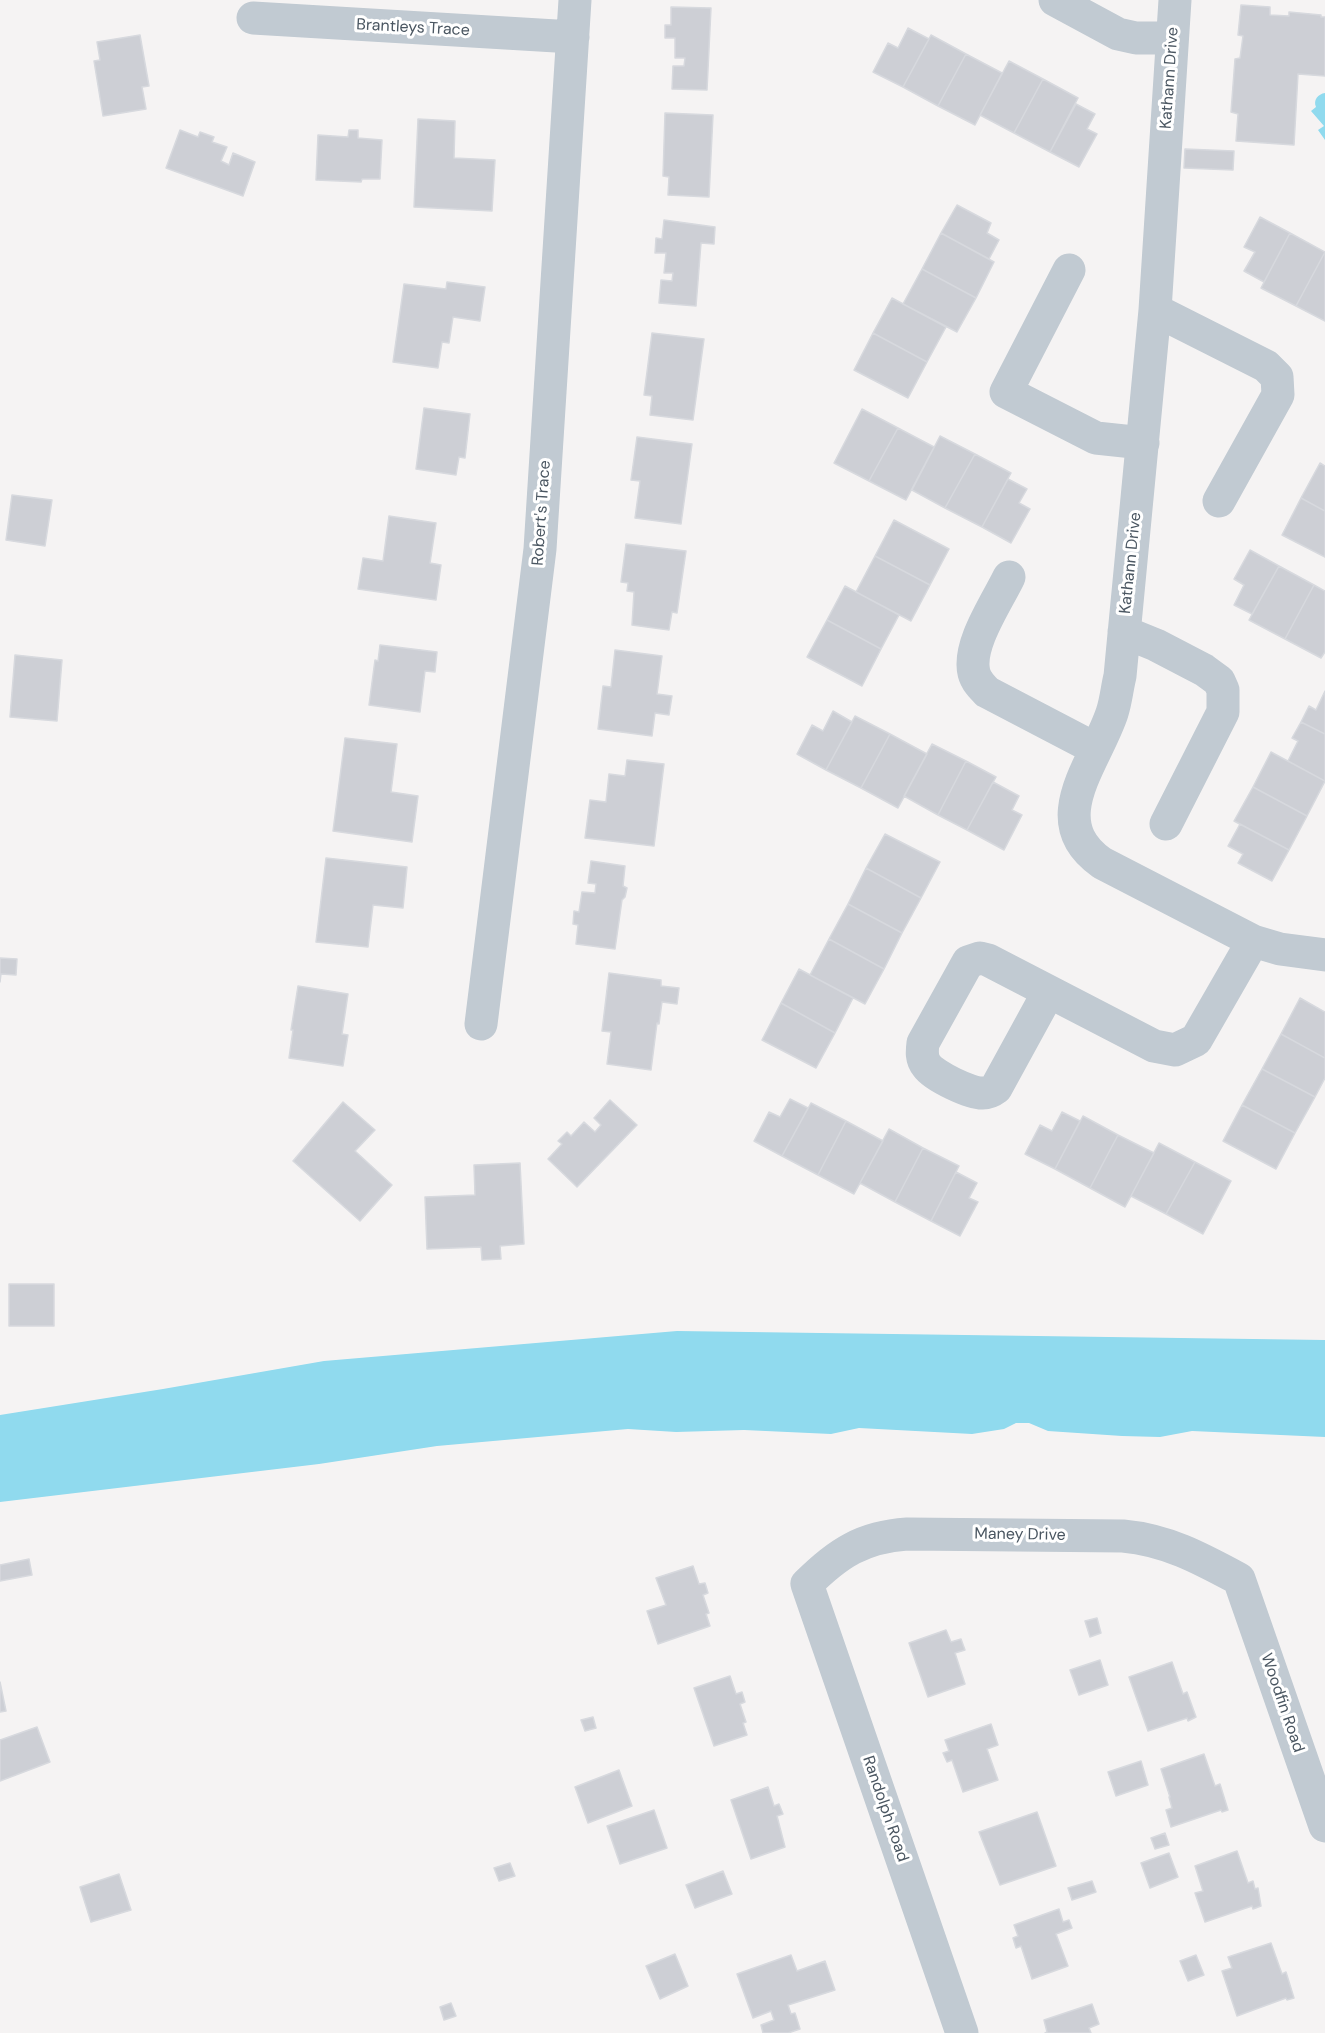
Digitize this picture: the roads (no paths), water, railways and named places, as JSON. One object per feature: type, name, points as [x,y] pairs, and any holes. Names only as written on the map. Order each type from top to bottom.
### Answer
[{"type":"street","name":"Robert's Trace","points":[[481,1024],[540,549],[575,0]]},
{"type":"street","points":[[1055,0],[1126,36],[1172,38]]},
{"type":"street","name":"Kathann Drive","points":[[1175,0],[1155,310],[1120,676],[1112,712],[1080,783],[1072,814],[1074,828],[1088,853],[1102,863],[1253,941],[1280,950],[1325,955]]},
{"type":"street","name":"Brantleys Trace","points":[[253,18],[573,37]]},
{"type":"street","points":[[1069,270],[1006,392],[1096,438],[1143,443]]},
{"type":"street","points":[[1155,310],[1266,366],[1277,377],[1278,395],[1219,501]]},
{"type":"street","points":[[1009,577],[973,652],[974,673],[978,683],[987,692],[1096,749]]},
{"type":"street","points":[[1124,632],[1156,645],[1204,670],[1219,681],[1223,690],[1223,712],[1166,824]]},
{"type":"street","points":[[1048,993],[1154,1046],[1175,1050],[1196,1040],[1253,941]]},
{"type":"street","name":"Maney Drive","points":[[807,1584],[826,1565],[852,1548],[883,1536],[907,1533],[1122,1536],[1149,1539],[1198,1557],[1239,1579]]},
{"type":"street","name":"Woodfin Road","points":[[1239,1579],[1325,1826]]},
{"type":"street","name":"Randolph Road","points":[[807,1584],[963,2033]]},
{"type":"water","points":[[1325,93],[1325,140],[1318,130],[1324,126],[1311,111],[1316,107],[1317,98]]},
{"type":"water","points":[[677,1331],[1325,1340],[1325,1437],[1192,1431],[1160,1437],[1122,1436],[1048,1431],[1029,1423],[1016,1423],[1004,1429],[972,1434],[859,1428],[831,1434],[744,1430],[676,1432],[628,1429],[437,1446],[319,1464],[0,1502],[0,1415],[324,1361]]}]
